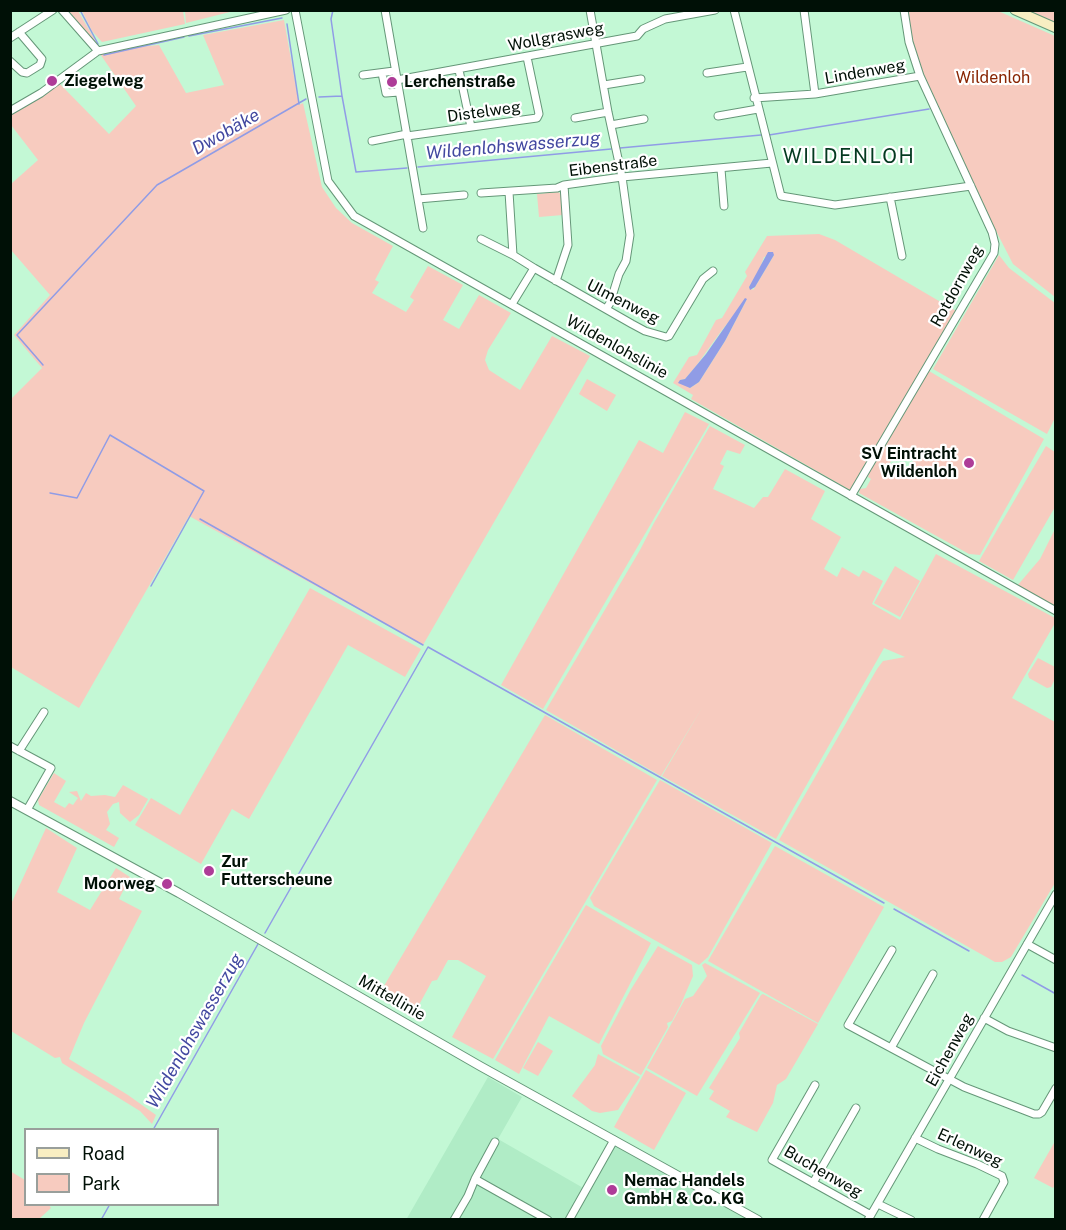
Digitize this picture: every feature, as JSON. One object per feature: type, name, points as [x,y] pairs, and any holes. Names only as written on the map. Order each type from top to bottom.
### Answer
[{"type":"main road","points":[[1015,10],[1056,28]]},
{"type":"street","points":[[10,38],[53,10]]},
{"type":"street","points":[[62,10],[98,51]]},
{"type":"street","points":[[10,111],[41,93],[98,51],[286,10]]},
{"type":"street","name":"Wildenlohslinie","points":[[295,10],[328,181],[354,216],[1056,611]]},
{"type":"street","points":[[385,10],[423,228]]},
{"type":"street","points":[[590,10],[622,177],[630,235],[626,261],[606,309]]},
{"type":"street","name":"Wollgrasweg","points":[[397,80],[637,36],[643,29],[665,19],[715,10]]},
{"type":"street","points":[[734,10],[754,98],[781,196],[835,205],[971,186]]},
{"type":"street","name":"Lindenweg","points":[[804,10],[815,94]]},
{"type":"street","name":"Rotdornweg","points":[[851,496],[994,253],[995,244],[992,232],[920,76],[909,42],[904,10]]},
{"type":"street","points":[[10,61],[22,72],[27,73],[40,65],[42,59],[19,32]]},
{"type":"street","name":"Distelweg","points":[[407,135],[537,118],[539,114],[527,57]]},
{"type":"street","points":[[707,73],[747,66]]},
{"type":"street","points":[[459,70],[471,127]]},
{"type":"street","points":[[363,75],[394,72]]},
{"type":"street","points":[[382,73],[386,93],[399,92]]},
{"type":"street","name":"Lindenweg","points":[[754,98],[815,94],[920,76]]},
{"type":"street","points":[[604,85],[641,79]]},
{"type":"street","points":[[718,116],[758,110]]},
{"type":"street","points":[[575,118],[608,112]]},
{"type":"street","points":[[611,125],[644,119]]},
{"type":"street","points":[[372,141],[407,135]]},
{"type":"street","name":"Eibenstraße","points":[[481,193],[556,188],[564,184],[622,177],[772,163]]},
{"type":"street","points":[[721,169],[724,206]]},
{"type":"street","points":[[556,281],[568,245],[564,184]]},
{"type":"street","points":[[509,192],[513,255]]},
{"type":"street","points":[[418,199],[464,195]]},
{"type":"street","points":[[890,197],[902,256]]},
{"type":"street","points":[[481,239],[534,268],[512,304]]},
{"type":"street","name":"Ulmenweg","points":[[534,268],[645,331],[666,337],[669,336],[703,279],[713,271]]},
{"type":"street","points":[[20,752],[44,712]]},
{"type":"street","points":[[10,746],[51,768],[27,810]]},
{"type":"street","name":"Mittellinie","points":[[10,801],[179,893],[480,1066],[758,1220]]},
{"type":"street","name":"Eichenweg","points":[[869,1217],[1055,896]]},
{"type":"street","points":[[1027,944],[1056,960]]},
{"type":"street","points":[[892,950],[848,1025],[978,1093],[1034,1114],[1042,1112],[1056,1088]]},
{"type":"street","points":[[891,1048],[933,974]]},
{"type":"street","points":[[984,1018],[1008,1030],[1056,1048]]},
{"type":"street","name":"Buchenweg","points":[[815,1085],[772,1160],[869,1217]]},
{"type":"street","points":[[813,1183],[856,1108]]},
{"type":"street","name":"Erlenweg","points":[[915,1138],[1002,1176],[1004,1182],[983,1220]]},
{"type":"street","points":[[569,1220],[614,1140]]},
{"type":"street","points":[[454,1220],[495,1142]]},
{"type":"street","points":[[475,1179],[548,1220]]},
{"type":"street","points":[[878,1204],[911,1220]]},
{"type":"shaded area","points":[[488,1077],[522,1097],[498,1139],[585,1189],[614,1140],[758,1220],[406,1220]]},
{"type":"green space","points":[[185,10],[238,10],[186,23]]},
{"type":"green space","points":[[65,11],[78,11],[98,45],[95,46]]},
{"type":"green space","points":[[82,11],[183,11],[185,24],[102,42],[92,31]]},
{"type":"green space","name":"Wildenloh","points":[[906,11],[998,11],[1055,36],[1055,297],[1013,264],[974,188],[923,75],[914,50]]},
{"type":"green space","points":[[1027,11],[1055,11],[1055,23]]},
{"type":"green space","points":[[284,20],[299,105],[303,103],[322,187],[336,208],[352,223],[393,246],[375,280],[379,282],[372,293],[406,312],[414,300],[410,297],[428,266],[463,285],[443,320],[459,329],[479,295],[511,313],[488,350],[485,360],[489,370],[520,390],[552,336],[590,356],[423,645],[189,516],[79,708],[11,667],[11,399],[42,368],[14,335],[50,295],[11,250],[11,184],[38,160],[11,125],[11,111],[57,81],[109,134],[136,106],[98,51],[159,45],[186,93],[224,85],[203,35]]},
{"type":"green space","points":[[558,192],[561,194],[563,215],[539,217],[537,194]]},
{"type":"green space","points":[[819,234],[835,240],[956,311],[850,490],[691,399],[693,395],[673,383],[689,357],[697,355],[716,320],[722,318],[747,276],[745,272],[767,236]],"holes":[[[774,255],[755,287],[753,290],[749,287],[764,257]],[[747,299],[725,341],[699,382],[690,388],[680,380],[685,379],[696,366]]]},
{"type":"green space","points":[[999,255],[1009,268],[1055,303],[1055,418],[1047,434],[933,369]]},
{"type":"green space","name":"SV Eintracht Wildenloh","points":[[929,371],[1044,439],[980,555],[969,554],[859,493],[860,489],[866,488],[871,479],[868,477]],"holes":[[[898,449],[915,458],[903,477],[887,468]]]},
{"type":"green space","points":[[587,379],[616,395],[607,411],[579,394]]},
{"type":"green space","points":[[685,412],[709,424],[543,709],[501,685],[639,440],[663,453]]},
{"type":"green space","points":[[710,426],[745,445],[740,454],[727,450],[720,464],[724,466],[713,489],[754,508],[763,497],[768,497],[785,469],[825,491],[811,519],[841,537],[824,569],[837,577],[842,567],[859,577],[863,570],[883,581],[872,604],[900,620],[936,554],[1055,618],[1055,623],[1012,698],[1055,722],[1055,883],[1011,957],[1002,962],[995,962],[779,840],[877,669],[883,661],[905,657],[884,648],[776,839],[662,776],[703,706],[661,776],[546,710]]},
{"type":"green space","points":[[1046,446],[1055,452],[1055,507],[1013,580],[979,561]]},
{"type":"green space","points":[[1055,529],[1055,607],[1017,586],[1040,559]]},
{"type":"green space","points":[[895,566],[920,581],[900,617],[874,603]]},
{"type":"green space","points":[[310,588],[421,649],[405,677],[348,645],[249,819],[232,809],[201,864],[135,825],[151,798],[180,815]]},
{"type":"green space","points":[[1038,658],[1055,667],[1055,679],[1051,687],[1047,688],[1029,678],[1028,674]]},
{"type":"green space","points":[[545,715],[657,780],[493,1059],[452,1037],[486,976],[458,960],[448,960],[437,980],[432,981],[413,1016],[378,996]]},
{"type":"green space","points":[[54,773],[66,781],[54,802],[65,808],[69,803],[73,805],[78,798],[69,792],[77,791],[81,801],[86,793],[91,796],[115,797],[123,785],[148,799],[139,815],[130,822],[120,813],[119,802],[113,804],[107,812],[110,824],[106,830],[119,838],[114,847],[39,805],[38,800]]},
{"type":"green space","points":[[660,780],[772,843],[708,957],[699,965],[594,906],[590,898]]},
{"type":"green space","points":[[46,828],[77,848],[57,892],[90,910],[116,868],[130,877],[119,899],[142,911],[84,1023],[69,1059],[156,1115],[152,1124],[140,1111],[62,1063],[60,1057],[55,1058],[11,1031],[11,904]]},
{"type":"green space","points":[[775,846],[884,907],[818,1023],[708,961]]},
{"type":"green space","points":[[586,905],[651,943],[599,1044],[549,1016],[519,1074],[495,1060]]},
{"type":"green space","points":[[658,946],[692,965],[693,976],[681,1004],[672,1021],[667,1023],[668,1027],[641,1075],[603,1054],[601,1046],[630,991]]},
{"type":"green space","points":[[705,963],[760,993],[697,1096],[647,1068],[685,999],[693,996],[707,976],[702,965]]},
{"type":"green space","points":[[763,994],[818,1024],[786,1079],[777,1085],[773,1103],[757,1132],[726,1117],[730,1111],[709,1099],[714,1091],[709,1088],[740,1038],[739,1033]]},
{"type":"green space","points":[[538,1042],[553,1051],[538,1076],[523,1068]]},
{"type":"green space","points":[[598,1054],[640,1077],[618,1110],[600,1113],[592,1111],[572,1096],[595,1065]]},
{"type":"green space","points":[[646,1070],[686,1093],[654,1150],[614,1127]]},
{"type":"green space","points":[[1054,1143],[1056,1183],[1053,1188],[1034,1178]]},
{"type":"green space","points":[[10,1171],[24,1179],[24,1206],[50,1206],[51,1208],[39,1219],[11,1219]]},
{"type":"water","points":[[768,252],[773,252],[774,255],[755,287],[750,290],[749,287]]},
{"type":"water","points":[[745,298],[747,299],[725,341],[699,382],[690,388],[678,383],[685,379],[706,354]]},
{"type":"waterway","points":[[80,10],[98,44]]},
{"type":"waterway","name":"Dwobäke","points":[[319,97],[342,96],[331,19],[333,10]]},
{"type":"waterway","points":[[189,36],[282,18]]},
{"type":"waterway","points":[[287,24],[299,104]]},
{"type":"waterway","points":[[104,55],[184,37]]},
{"type":"waterway","name":"Wildenlohswasserzug","points":[[342,96],[356,172],[407,168]]},
{"type":"waterway","points":[[43,365],[17,335],[157,185],[306,99]]},
{"type":"waterway","name":"Wildenlohswasserzug","points":[[769,135],[929,109]]},
{"type":"waterway","name":"Wildenlohswasserzug","points":[[620,148],[761,135]]},
{"type":"waterway","name":"Wildenlohswasserzug","points":[[418,167],[611,149]]},
{"type":"waterway","points":[[50,493],[77,498],[110,435],[204,491],[151,586]]},
{"type":"waterway","points":[[200,519],[423,645]]},
{"type":"waterway","points":[[265,933],[428,647],[884,903]]},
{"type":"waterway","points":[[894,909],[969,951]]},
{"type":"waterway","name":"Wildenlohswasserzug","points":[[154,1128],[258,944]]},
{"type":"waterway","points":[[1022,975],[1056,994]]},
{"type":"waterway","name":"Wildenlohswasserzug","points":[[101,1220],[109,1206]]},
{"type":"place","name":"Ziegelweg","points":[[52,81]]},
{"type":"place","name":"Lerchenstraße","points":[[392,82]]},
{"type":"place","name":"SV Eintracht Wildenloh","points":[[969,463]]},
{"type":"place","name":"Zur Futterscheune","points":[[209,871]]},
{"type":"place","name":"Moorweg","points":[[167,884]]},
{"type":"place","name":"Nemac Handels GmbH & Co. KG","points":[[612,1190]]},
{"type":"district","name":"WILDENLOH","points":[[849,157]]}]
